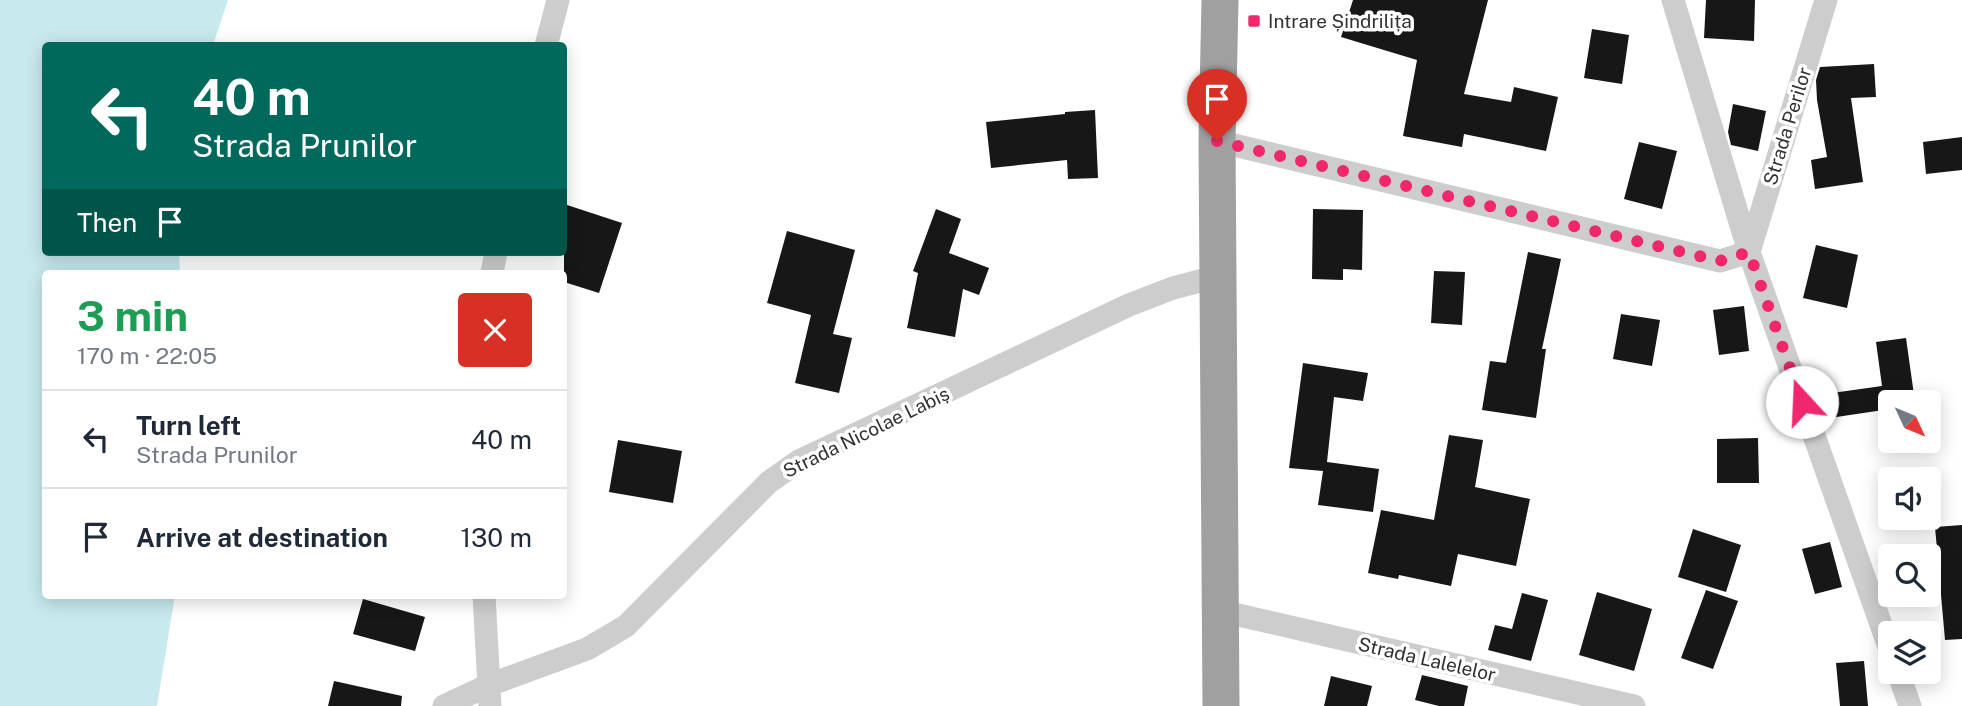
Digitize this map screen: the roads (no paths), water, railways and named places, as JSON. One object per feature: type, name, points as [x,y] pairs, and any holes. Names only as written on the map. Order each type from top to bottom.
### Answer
[{"type":"highway","points":[[1220,0],[1217,141],[1221,706]]},
{"type":"street","points":[[547,42],[558,0]]},
{"type":"street","points":[[1673,0],[1749,252],[1880,621]]},
{"type":"street","name":"Strada Perilor","points":[[1749,252],[1826,0]]},
{"type":"street","points":[[1217,141],[1720,261],[1749,252]]},
{"type":"street","name":"Strada Nicolae Labiș","points":[[444,706],[489,695],[587,649],[626,626],[769,482],[799,461],[1129,305],[1173,288],[1219,276]]},
{"type":"street","points":[[484,599],[489,695]]},
{"type":"street","name":"Strada Lalelelor","points":[[1221,611],[1634,706]]},
{"type":"street","points":[[1902,684],[1910,706]]},
{"type":"water","points":[[0,0],[228,0],[214,42],[42,42],[42,256],[179,256],[180,270],[42,270],[42,599],[174,599],[157,706],[0,706]]},
{"type":"place","name":"Intrare Șindrilița","points":[[1254,21]]}]
